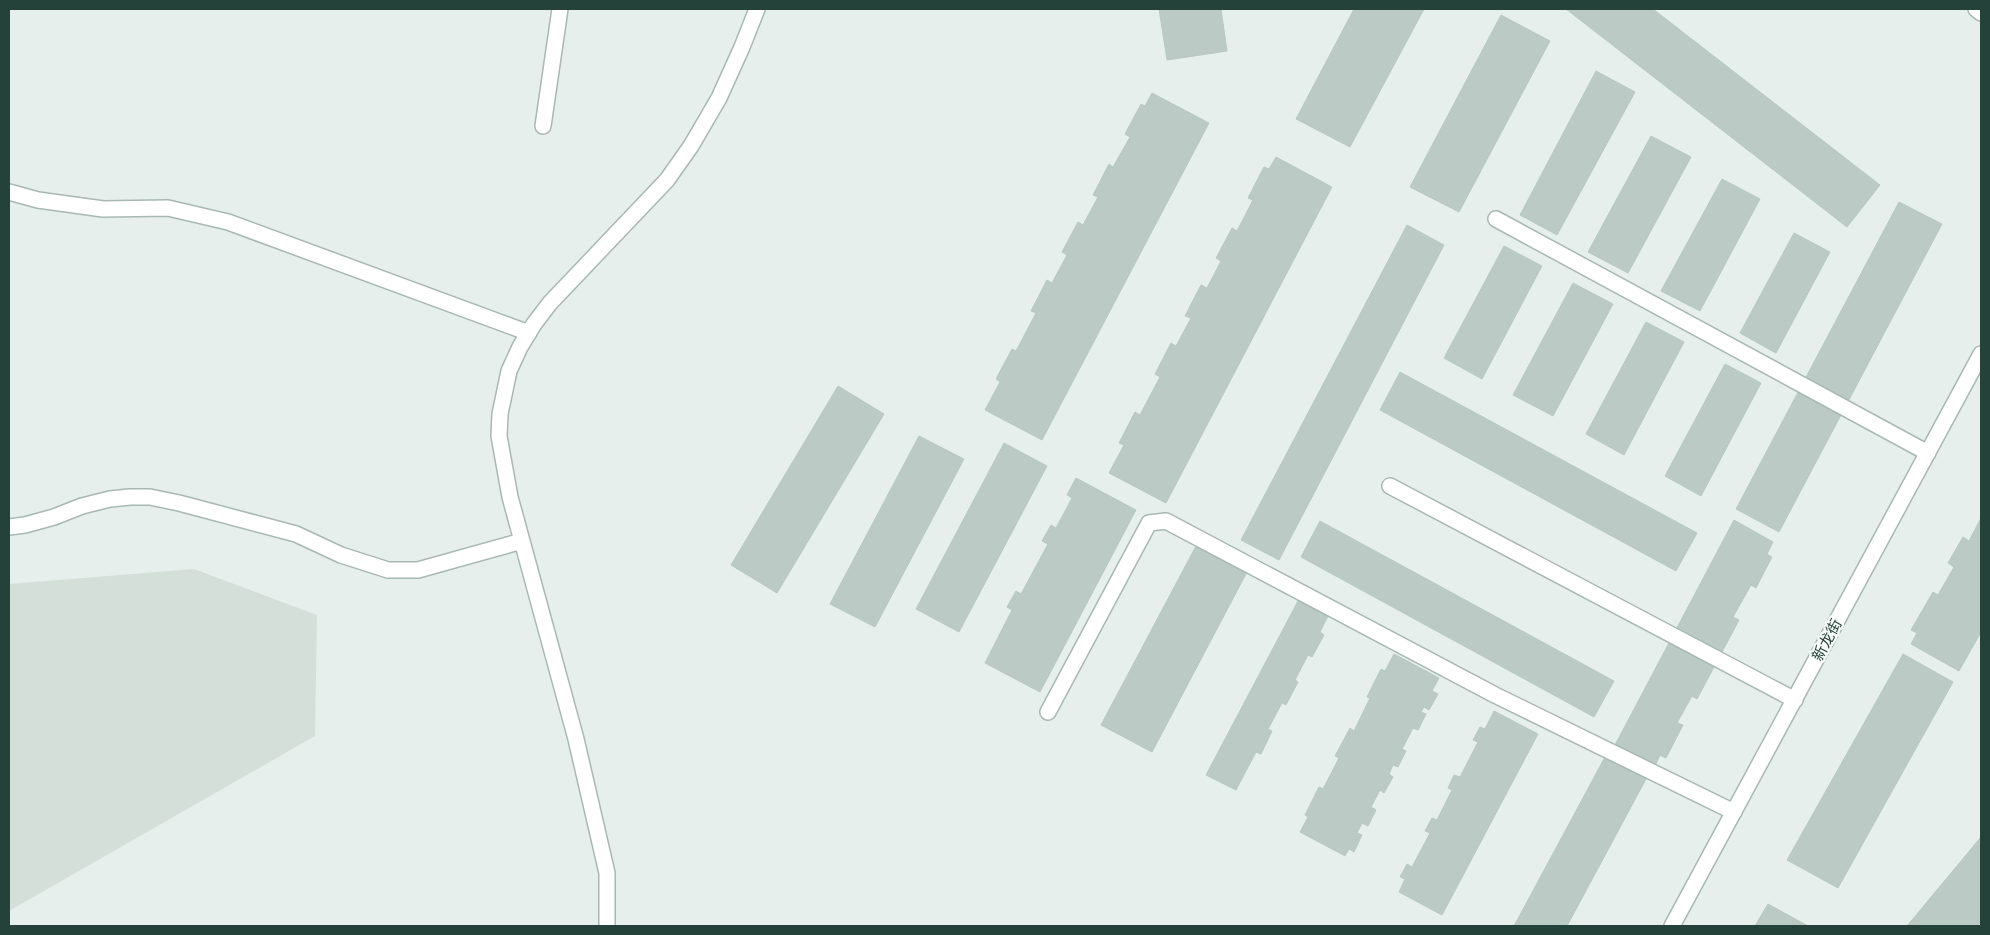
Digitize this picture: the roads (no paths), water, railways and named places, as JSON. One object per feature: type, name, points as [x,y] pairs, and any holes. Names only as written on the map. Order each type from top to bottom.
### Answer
[{"type":"street","points":[[543,126],[560,9]]},
{"type":"street","points":[[607,926],[607,873],[605,863],[576,738],[509,489],[499,436],[500,422],[510,371],[528,333],[550,303],[667,180],[691,146],[719,98],[757,9]]},
{"type":"street","points":[[1976,9],[1981,13]]},
{"type":"street","points":[[9,192],[38,200],[103,209],[168,208],[228,222],[528,333]]},
{"type":"street","points":[[1496,218],[1928,453]]},
{"type":"street","name":"新龙街","points":[[1672,926],[1981,354]]},
{"type":"street","points":[[1390,486],[1794,700]]},
{"type":"street","points":[[9,527],[26,525],[82,506],[110,499],[150,497],[296,534],[341,555],[388,570],[418,570],[522,541]]},
{"type":"street","points":[[1048,712],[1149,523],[1166,521],[1495,695],[1734,812]]}]
